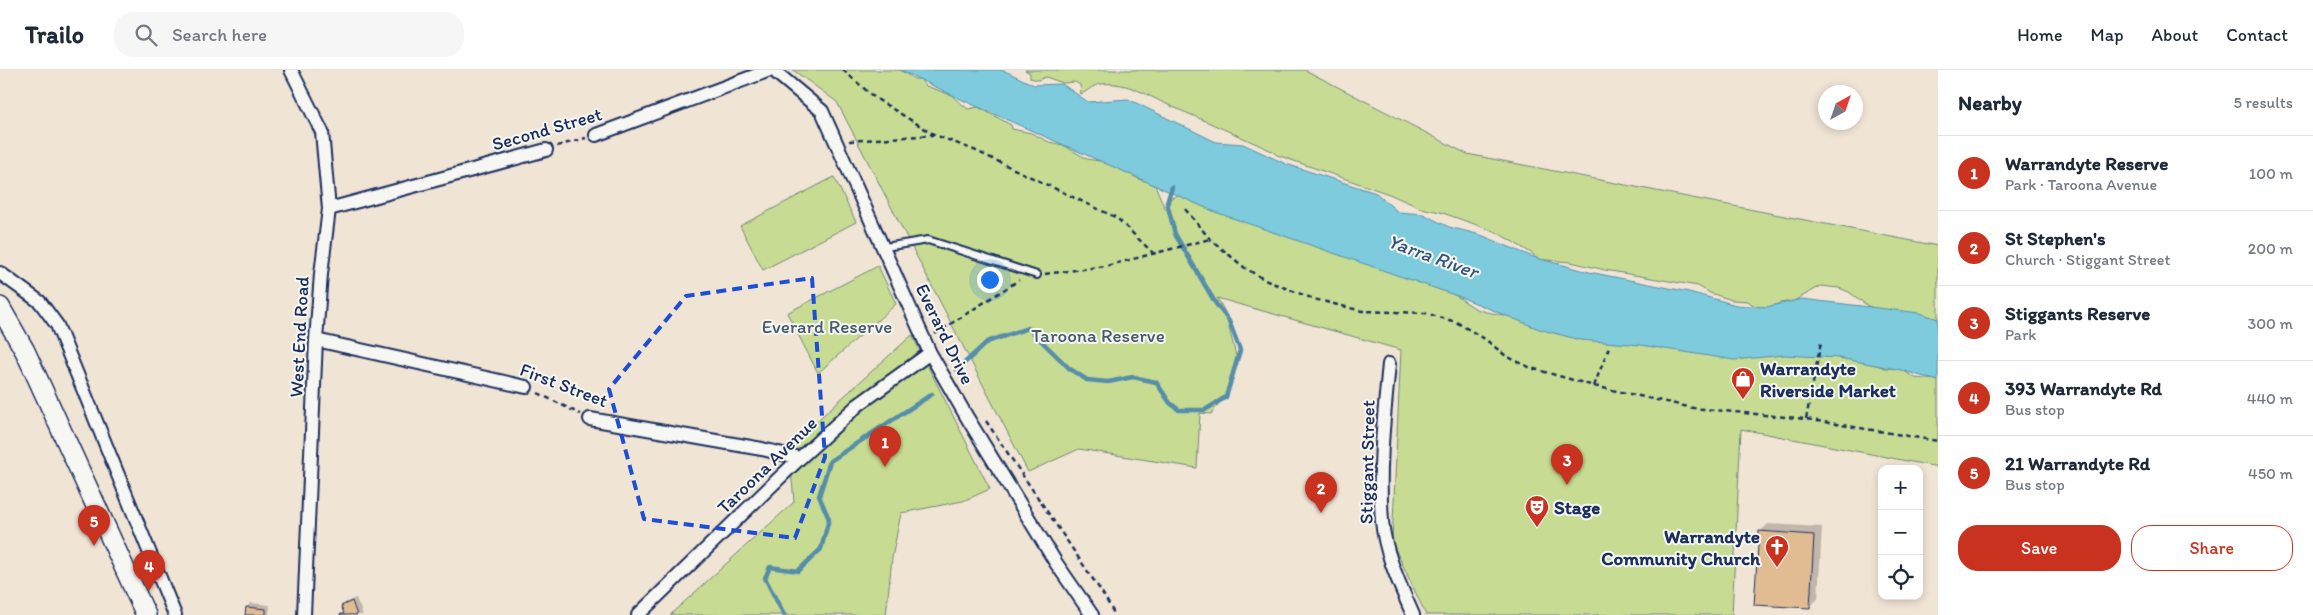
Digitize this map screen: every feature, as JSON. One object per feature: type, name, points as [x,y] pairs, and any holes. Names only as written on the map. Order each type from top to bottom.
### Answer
[{"type":"main road","points":[[0,307],[25,351],[146,615]]},
{"type":"main road","points":[[120,560],[140,615]]},
{"type":"street","name":"West End Road","points":[[291,70],[322,132],[329,209],[321,274],[316,340],[304,615]]},
{"type":"street","name":"Second Street","points":[[596,135],[770,70]]},
{"type":"street","name":"Everard Drive","points":[[773,70],[822,111],[929,337],[930,353],[1056,564],[1092,615]]},
{"type":"street","name":"Second Street","points":[[329,209],[546,150]]},
{"type":"street","points":[[0,273],[40,302],[57,325],[175,615]]},
{"type":"street","name":"First Street","points":[[316,340],[526,387]]},
{"type":"street","name":"Taroona Avenue","points":[[638,615],[858,404],[930,353]]},
{"type":"street","name":"Stiggant Street","points":[[1389,364],[1382,437],[1382,522],[1392,564],[1413,615]]},
{"type":"street","name":"First Street","points":[[590,419],[762,449],[800,458]]},
{"type":"lane","points":[[885,247],[928,240],[1034,274]]},
{"type":"path","points":[[843,70],[875,98],[935,135],[1007,165],[1117,218],[1154,253]]},
{"type":"path","name":"Second Street","points":[[546,150],[596,135]]},
{"type":"path","points":[[836,142],[935,135]]},
{"type":"path","points":[[1185,209],[1210,239],[1244,268],[1268,281],[1314,299],[1362,311],[1425,313],[1456,322],[1485,338],[1506,356],[1531,368],[1594,386],[1693,408],[1806,419],[1938,441]]},
{"type":"path","points":[[938,342],[929,337],[1034,274],[1106,266],[1210,239]]},
{"type":"path","points":[[1806,419],[1821,342]]},
{"type":"path","points":[[1594,386],[1609,347]]},
{"type":"path","name":"First Street","points":[[526,387],[590,419]]},
{"type":"path","points":[[981,414],[1103,594],[1114,615]]},
{"type":"highlighted area","points":[[812,278],[825,457],[795,538],[644,519],[609,389],[686,296]]},
{"type":"green space","name":"Taroona Reserve","points":[[793,70],[900,70],[914,79],[920,79],[926,86],[951,95],[968,109],[978,107],[1011,125],[1012,129],[1031,133],[1049,142],[1063,145],[1087,159],[1106,162],[1143,181],[1148,180],[1155,185],[1165,209],[1169,208],[1170,199],[1177,195],[1444,288],[1476,309],[1486,312],[1701,350],[1728,358],[1740,355],[1832,354],[1842,360],[1850,358],[1869,361],[1884,368],[1901,369],[1915,378],[1938,380],[1938,467],[1741,429],[1732,615],[1426,615],[1392,542],[1401,350],[1217,298],[1225,312],[1237,360],[1225,395],[1211,414],[1200,413],[1197,468],[1079,449],[1028,472],[837,102]]},
{"type":"green space","points":[[1025,70],[1305,70],[1467,154],[1938,246],[1938,333],[1868,306],[1849,292],[1839,288],[1821,286],[1794,301],[1780,303],[1771,307],[1756,307],[1748,301],[1732,300],[1710,293],[1698,286],[1605,270],[1571,262],[1535,259],[1533,254],[1498,233],[1440,212],[1421,208],[1389,194],[1277,155],[1272,151],[1130,87],[1101,84],[1081,94],[1080,85],[1075,82],[1063,83],[1046,77],[1038,80],[1030,78],[1030,73]]},
{"type":"green space","name":"Everard Reserve","points":[[834,177],[856,222],[763,270],[740,226]]},
{"type":"green space","name":"Everard Reserve","points":[[878,266],[896,304],[818,373],[787,313]]},
{"type":"green space","points":[[912,335],[990,489],[963,501],[901,513],[892,558],[886,615],[670,615],[794,502],[789,446]]},
{"type":"water","name":"Yarra River","points":[[900,70],[1003,70],[1034,85],[1062,84],[1088,102],[1128,99],[1216,142],[1243,144],[1286,164],[1376,193],[1398,212],[1423,214],[1449,227],[1481,235],[1533,257],[1589,272],[1689,292],[1736,305],[1766,307],[1802,299],[1920,313],[1938,319],[1938,381],[1901,370],[1839,358],[1784,355],[1734,360],[1641,345],[1580,340],[1539,329],[1463,298],[1215,212],[967,102]]},
{"type":"building","points":[[1759,531],[1814,535],[1810,608],[1754,605]]},
{"type":"building","points":[[352,601],[357,615],[340,615],[344,613],[341,606]]},
{"type":"building","points":[[246,607],[266,609],[266,615],[245,615]]},
{"type":"waterway","points":[[957,370],[987,342],[1028,328],[1070,369],[1087,380],[1108,382],[1133,377],[1156,382],[1170,403],[1179,410],[1205,410],[1226,397],[1240,350],[1229,321],[1216,304],[1175,234],[1167,203],[1172,187]]},
{"type":"waterway","points":[[784,615],[765,578],[770,567],[798,571],[821,549],[829,519],[819,496],[830,461],[932,394]]},
{"type":"place","name":"Warrandyte Riverside Market","points":[[1743,400]]},
{"type":"place","name":"Warrandyte Reserve","points":[[885,467]]},
{"type":"place","name":"Stiggants Reserve","points":[[1567,485]]},
{"type":"place","name":"St Stephen's","points":[[1321,513]]},
{"type":"place","name":"Stage","points":[[1537,528]]},
{"type":"place","name":"21 Warrandyte Rd","points":[[94,546]]},
{"type":"place","name":"Warrandyte Community Church","points":[[1777,568]]},
{"type":"place","name":"393 Warrandyte Rd","points":[[149,591]]}]
